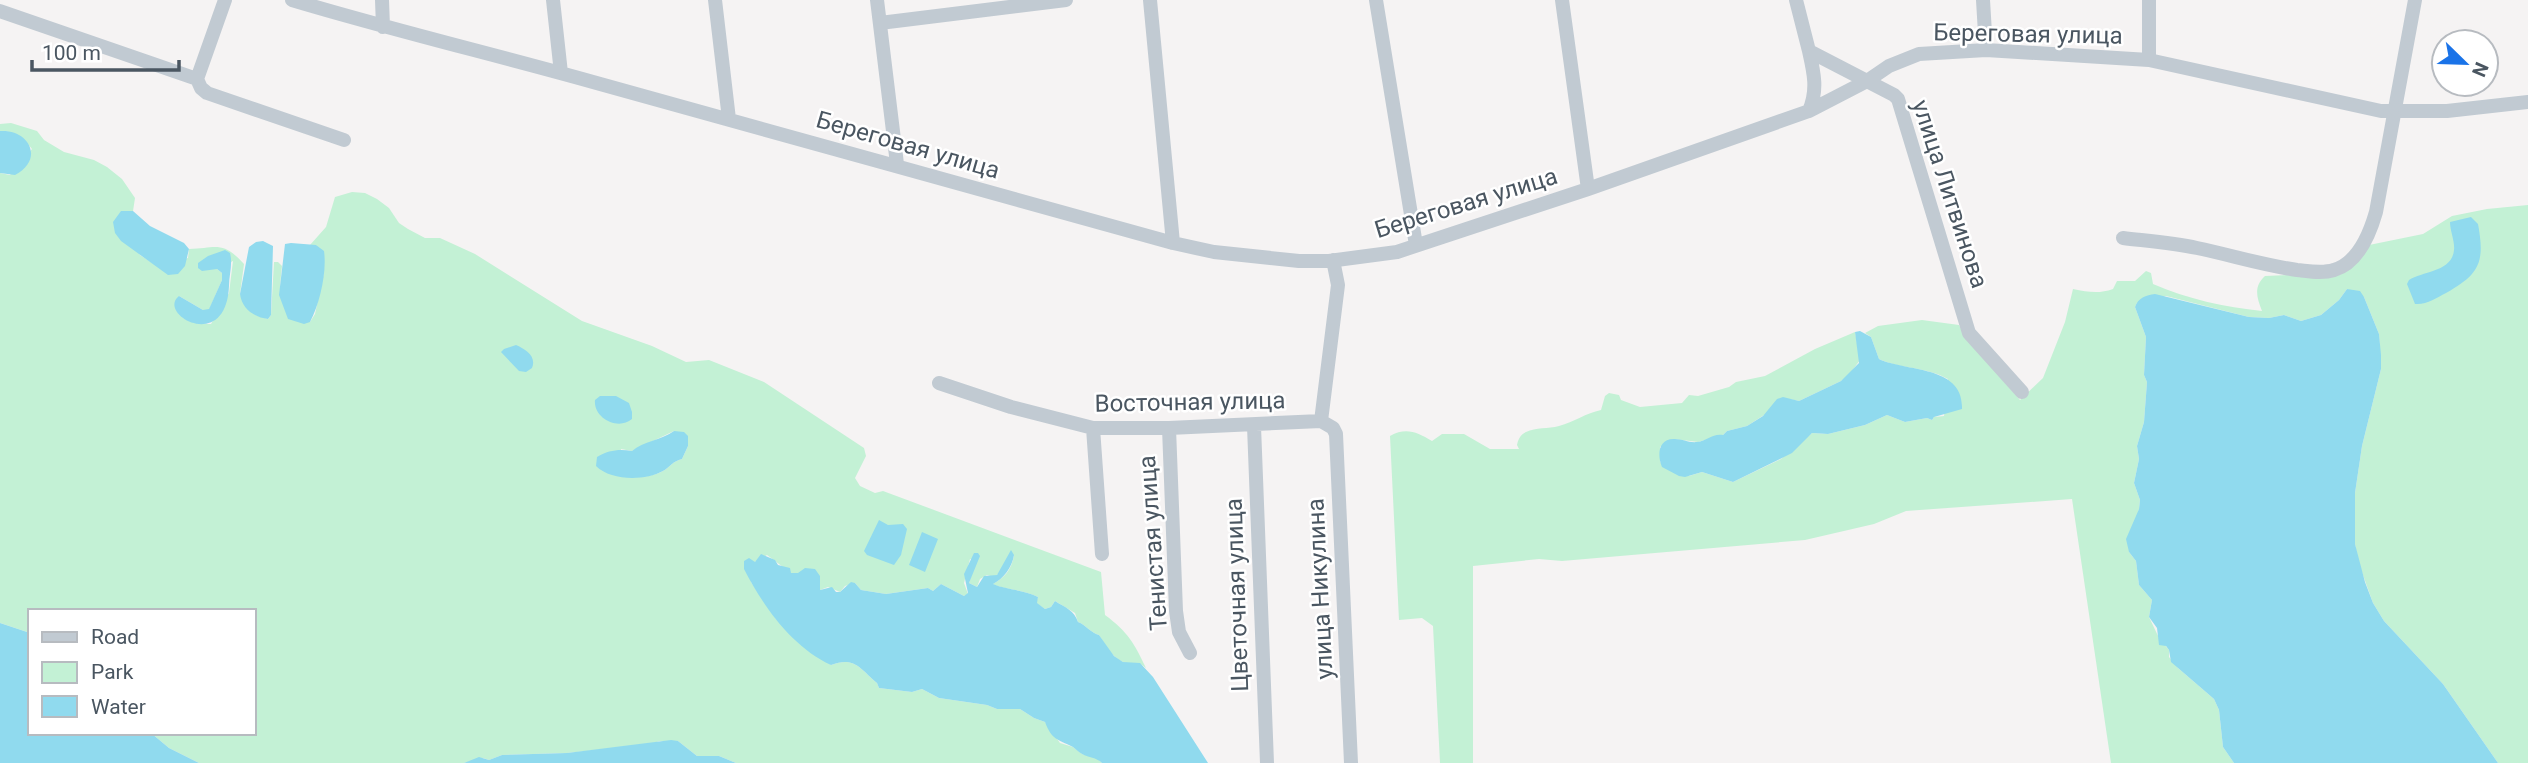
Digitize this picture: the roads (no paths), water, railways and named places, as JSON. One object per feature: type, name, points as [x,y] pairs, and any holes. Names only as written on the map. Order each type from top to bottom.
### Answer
[{"type":"street","points":[[225,0],[197,79],[201,88],[207,93],[344,140]]},
{"type":"street","name":"Береговая улица","points":[[292,0],[383,27],[897,164],[1173,243],[1265,259],[1333,260],[1388,254],[1588,189],[1809,111],[1867,81],[1889,66],[1919,54],[1986,50],[2149,60],[2368,109],[2396,112],[2459,110],[2528,102]]},
{"type":"street","points":[[382,0],[383,27]]},
{"type":"street","points":[[553,0],[561,73]]},
{"type":"street","points":[[715,0],[729,119]]},
{"type":"street","points":[[877,0],[897,164]]},
{"type":"street","points":[[880,23],[1020,2],[1066,0]]},
{"type":"street","points":[[1150,0],[1173,243]]},
{"type":"street","points":[[1376,0],[1416,245]]},
{"type":"street","points":[[1562,0],[1588,189]]},
{"type":"street","points":[[1796,0],[1815,80],[1814,101],[1809,111]]},
{"type":"street","points":[[1983,0],[1986,50]]},
{"type":"street","points":[[2149,60],[2150,0]]},
{"type":"street","points":[[2123,238],[2194,247],[2274,267],[2312,271],[2334,270],[2348,261],[2361,248],[2372,224],[2396,112],[2415,0]]},
{"type":"street","points":[[0,11],[197,79]]},
{"type":"street","name":"улица Литвинова","points":[[1809,51],[1894,95],[1900,104],[1969,333],[2022,391]]},
{"type":"street","points":[[1321,421],[1338,285],[1333,260]]},
{"type":"street","name":"Восточная улица","points":[[939,383],[1011,407],[1093,428],[1254,426],[1321,421]]},
{"type":"street","name":"улица Никулина","points":[[1321,421],[1333,428],[1336,434],[1351,763]]},
{"type":"street","name":"Цветочная улица","points":[[1254,426],[1267,763]]},
{"type":"street","points":[[1093,428],[1102,554]]},
{"type":"street","name":"Тенистая улица","points":[[1168,428],[1176,611],[1179,632],[1190,653]]},
{"type":"water","points":[[0,131],[19,135],[30,146],[29,161],[15,175],[0,173]]},
{"type":"water","points":[[121,211],[133,211],[150,226],[184,243],[189,249],[185,266],[178,274],[168,275],[121,241],[115,233],[113,222]]},
{"type":"water","points":[[2471,217],[2478,224],[2481,248],[2473,273],[2435,299],[2415,304],[2407,284],[2409,280],[2448,263],[2454,250],[2450,222]]},
{"type":"water","points":[[263,241],[273,246],[271,315],[268,319],[249,311],[240,294],[249,247]]},
{"type":"water","points":[[285,244],[316,245],[324,251],[324,278],[320,297],[310,322],[304,324],[288,319],[279,295]]},
{"type":"water","points":[[225,250],[230,253],[231,261],[225,307],[217,319],[206,324],[184,319],[174,304],[179,296],[203,310],[209,309],[222,280],[222,273],[217,269],[202,271],[198,268],[198,263]]},
{"type":"water","points":[[2347,289],[2360,291],[2364,297],[2379,334],[2381,355],[2381,369],[2362,446],[2355,493],[2355,544],[2365,582],[2384,621],[2443,684],[2498,763],[2234,763],[2223,747],[2219,710],[2214,699],[2171,662],[2169,650],[2166,646],[2159,645],[2157,628],[2149,617],[2152,600],[2139,585],[2136,561],[2129,552],[2126,539],[2139,509],[2140,500],[2134,483],[2139,459],[2137,446],[2144,422],[2147,382],[2144,375],[2146,337],[2136,304],[2148,295],[2155,294],[2249,317],[2269,318],[2284,315],[2301,321],[2321,315],[2339,300]]},
{"type":"water","points":[[1860,331],[1871,337],[1879,359],[1931,372],[1954,384],[1960,395],[1962,409],[1934,417],[1932,420],[1927,418],[1905,422],[1887,415],[1865,425],[1828,434],[1812,433],[1792,453],[1733,482],[1702,472],[1679,476],[1662,467],[1660,448],[1669,439],[1697,442],[1723,435],[1727,431],[1747,426],[1763,416],[1777,399],[1783,397],[1799,401],[1841,381],[1859,363],[1855,332]]},
{"type":"water","points":[[516,345],[532,357],[532,368],[526,372],[519,371],[501,352]]},
{"type":"water","points":[[600,396],[616,396],[629,403],[632,419],[620,424],[602,417],[595,406],[595,400]]},
{"type":"water","points":[[674,431],[684,432],[688,436],[688,446],[682,459],[663,471],[647,477],[628,478],[610,475],[596,466],[597,457],[601,455],[614,451],[632,451]]},
{"type":"water","points":[[879,520],[888,525],[903,524],[907,529],[901,555],[894,565],[867,555],[864,551]]},
{"type":"water","points":[[922,532],[938,539],[925,572],[909,565]]},
{"type":"water","points":[[1011,550],[1014,555],[1009,569],[993,584],[1038,597],[1037,603],[1045,609],[1051,607],[1055,601],[1072,612],[1078,622],[1099,635],[1114,656],[1123,662],[1140,663],[1153,677],[1208,763],[1102,763],[1056,738],[1045,722],[1020,709],[997,709],[939,698],[922,689],[912,692],[879,688],[857,665],[846,662],[831,665],[804,648],[770,611],[744,569],[744,561],[749,558],[755,562],[761,554],[775,560],[778,565],[790,568],[791,573],[798,573],[805,568],[815,569],[820,576],[820,590],[832,587],[836,592],[840,592],[851,582],[861,590],[886,594],[928,588],[933,591],[941,584],[964,596],[968,593],[964,574],[974,553],[980,556],[969,583],[977,587],[984,576],[997,575]]},
{"type":"water","points":[[0,623],[28,632],[28,735],[153,735],[169,748],[199,763],[0,763]]},
{"type":"water","points":[[678,741],[697,756],[719,756],[736,763],[464,763],[479,757],[489,760],[502,755],[567,753]]}]
